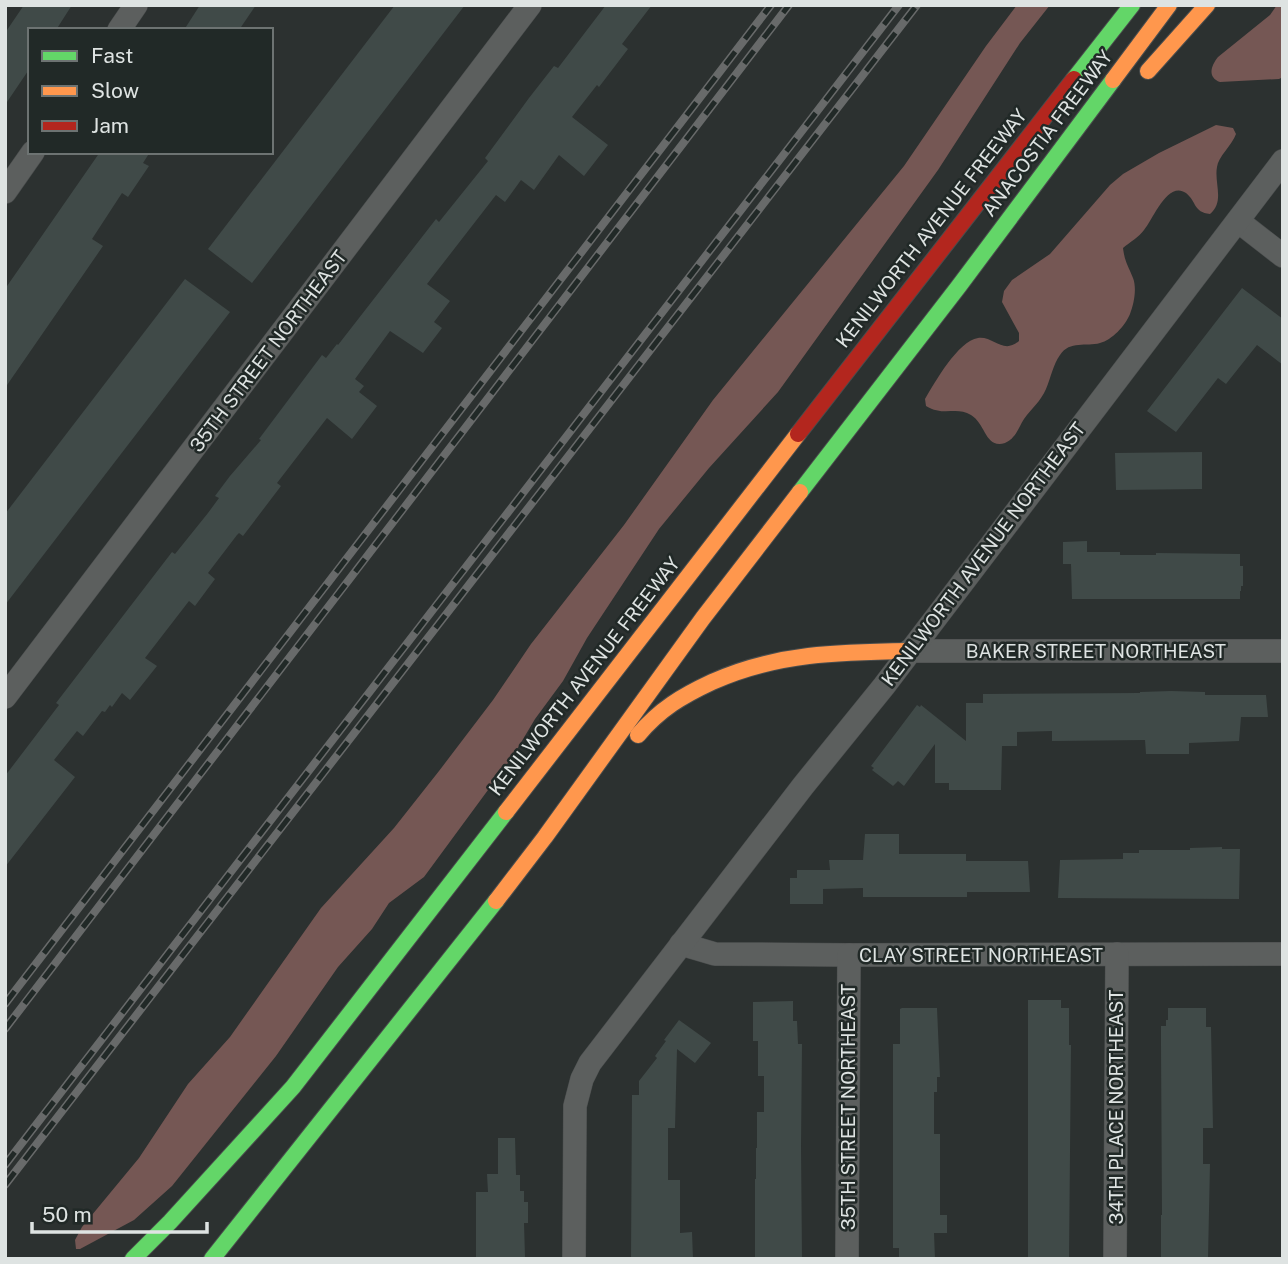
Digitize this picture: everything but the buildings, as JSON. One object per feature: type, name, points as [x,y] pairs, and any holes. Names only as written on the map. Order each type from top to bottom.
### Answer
[{"type":"highway","name":"ANACOSTIA FREEWAY","points":[[1053,105],[1115,5]]},
{"type":"highway","points":[[1053,105],[1132,5]]},
{"type":"highway","name":"ANACOSTIA FREEWAY","points":[[959,286],[1169,5]]},
{"type":"highway","points":[[1137,84],[1208,5]]},
{"type":"highway","name":"KENILWORTH AVENUE FREEWAY","points":[[133,1259],[293,1087],[1053,105]]},
{"type":"highway","points":[[212,1259],[545,837],[703,618],[959,286],[1092,134]]},
{"type":"highway","points":[[545,837],[659,712],[720,677],[748,666],[785,657],[909,650]]},
{"type":"highway","points":[[225,1259],[314,1130]]},
{"type":"street","points":[[120,28],[136,5]]},
{"type":"street","name":"35TH STREET NORTHEAST","points":[[5,697],[530,5]]},
{"type":"street","points":[[5,192],[32,154]]},
{"type":"street","name":"KENILWORTH AVENUE NORTHEAST","points":[[574,1259],[575,1106],[582,1079],[590,1063],[803,786],[884,686],[1283,162]]},
{"type":"street","points":[[1238,221],[1283,256]]},
{"type":"street","name":"BAKER STREET NORTHEAST","points":[[909,650],[1283,650]]},
{"type":"street","name":"CLAY STREET NORTHEAST","points":[[681,944],[715,954],[1283,954]]},
{"type":"street","name":"34TH PLACE NORTHEAST","points":[[1115,1259],[1117,954]]},
{"type":"street","name":"35TH STREET NORTHEAST","points":[[847,1259],[849,955]]},
{"type":"shaded area","points":[[1017,5],[1050,5],[1020,43],[938,170],[778,392],[709,468],[659,529],[513,756],[424,877],[389,903],[372,929],[338,967],[276,1056],[172,1186],[134,1220],[76,1249],[75,1240],[82,1227],[139,1158],[188,1084],[230,1037],[321,908],[394,828],[439,771],[531,644],[624,525],[713,400],[904,166]]},
{"type":"shaded area","points":[[1277,5],[1283,5],[1283,77],[1220,82],[1216,80],[1212,71],[1218,57],[1270,15]]},
{"type":"shaded area","points":[[1216,125],[1233,128],[1236,134],[1218,163],[1218,198],[1214,209],[1210,214],[1201,211],[1186,193],[1179,190],[1167,196],[1142,233],[1123,248],[1135,286],[1133,306],[1125,323],[1105,341],[1064,350],[1044,393],[1012,439],[998,444],[989,439],[971,415],[960,411],[939,411],[926,406],[925,399],[941,373],[955,354],[970,341],[984,338],[1008,346],[1019,341],[1019,333],[1002,302],[1004,291],[1012,280],[1050,254],[1110,185],[1123,174],[1159,153]]},
{"type":"railway","points":[[5,1004],[771,5]]},
{"type":"railway","points":[[5,1029],[789,5]]},
{"type":"railway","points":[[5,1165],[899,5]]},
{"type":"railway","points":[[5,1185],[917,5]]},
{"type":"traffic: fast","points":[[1074,79],[1132,5]]},
{"type":"traffic: fast","points":[[800,492],[1113,80]]},
{"type":"traffic: fast","points":[[133,1259],[293,1087],[506,812]]},
{"type":"traffic: fast","points":[[212,1259],[496,901]]},
{"type":"traffic: slow","points":[[1113,80],[1169,5]]},
{"type":"traffic: slow","points":[[1148,71],[1207,5]]},
{"type":"traffic: slow","points":[[506,812],[798,434]]},
{"type":"traffic: slow","points":[[496,901],[703,618],[800,492]]},
{"type":"traffic: slow","points":[[638,735],[663,710],[681,698],[736,672],[809,656],[909,651]]},
{"type":"traffic: jam","points":[[798,434],[1074,79]]}]
